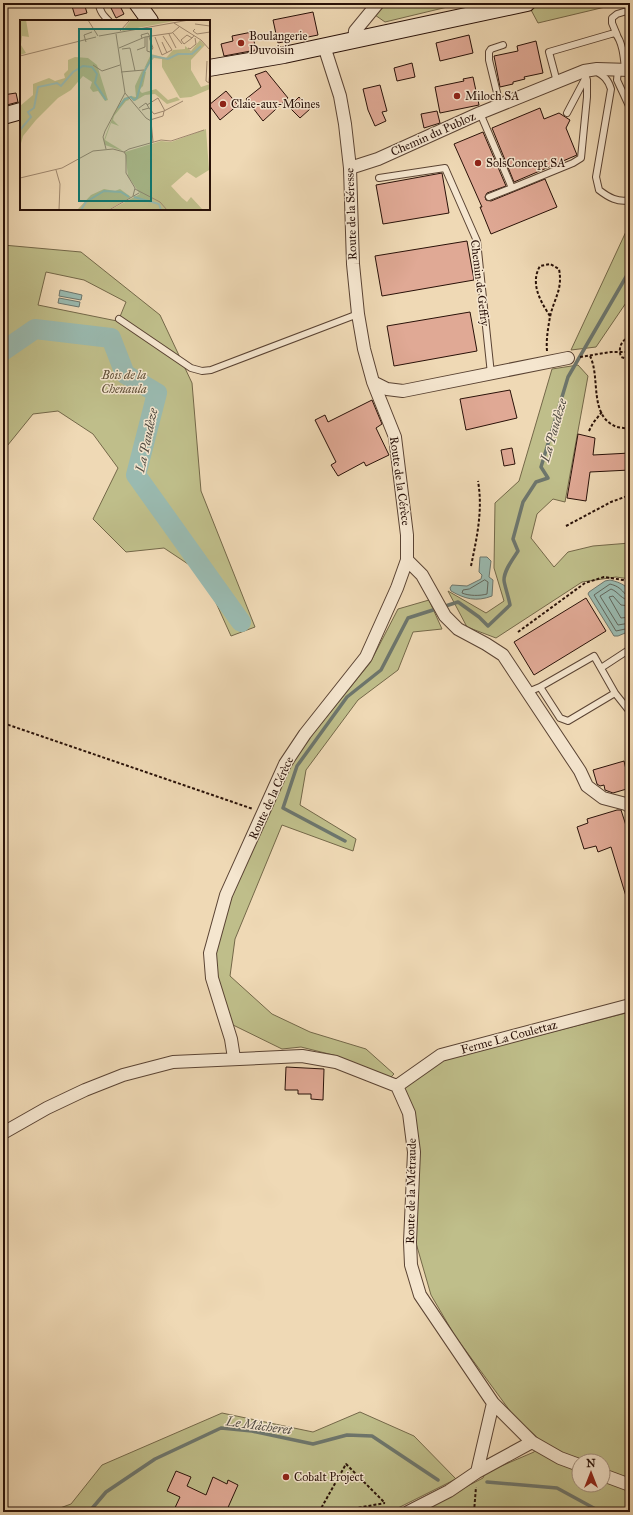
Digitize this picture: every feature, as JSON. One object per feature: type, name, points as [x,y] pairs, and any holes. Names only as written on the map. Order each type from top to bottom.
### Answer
[{"type":"main road","points":[[133,3],[140,20]]},
{"type":"main road","points":[[137,3],[149,20]]},
{"type":"main road","points":[[210,68],[284,55],[528,3]]},
{"type":"main road","points":[[210,78],[247,68],[284,55]]},
{"type":"main road","points":[[3,116],[20,111]]},
{"type":"main road","points":[[3,124],[20,120]]},
{"type":"street","points":[[354,40],[355,31],[378,3]]},
{"type":"street","name":"Route de la Séresse","points":[[324,46],[340,96],[345,124],[350,168],[353,264],[358,314],[364,349],[373,382]]},
{"type":"street","name":"Chemin du Publoz","points":[[350,168],[378,159],[480,113],[557,82],[587,73],[624,70]]},
{"type":"street","points":[[373,382],[387,389],[403,391],[568,358]]},
{"type":"street","name":"Route de la Cérèce","points":[[234,1058],[231,1039],[212,978],[210,953],[226,895],[289,758],[305,734],[366,657],[397,588],[406,560],[407,535],[395,437],[373,382]]},
{"type":"street","points":[[406,560],[422,574],[445,616],[458,628],[503,655],[580,771],[587,786],[603,798],[629,805]]},
{"type":"street","name":"Ferme La Coulettaz","points":[[397,1086],[441,1055],[630,1005]]},
{"type":"street","points":[[3,1133],[47,1108],[86,1090],[123,1075],[173,1062],[302,1056],[336,1062],[397,1086]]},
{"type":"street","name":"Route de la Métraude","points":[[397,1086],[409,1114],[414,1152],[410,1242],[411,1265],[420,1295],[493,1403],[532,1442],[560,1458],[571,1462]]},
{"type":"street","points":[[477,1472],[493,1403]]},
{"type":"street","points":[[408,1512],[449,1491],[477,1472],[532,1442]]},
{"type":"street","points":[[611,1478],[630,1485]]},
{"type":"lane","points":[[99,3],[103,14],[108,20]]},
{"type":"lane","points":[[630,10],[616,14],[612,18],[612,23],[623,56],[624,70],[617,80],[630,108]]},
{"type":"lane","points":[[557,82],[549,52],[611,34],[616,35]]},
{"type":"lane","points":[[500,105],[488,52],[492,48],[503,45]]},
{"type":"lane","points":[[567,113],[587,73]]},
{"type":"lane","points":[[489,197],[573,164],[581,158],[587,97],[587,73]]},
{"type":"lane","points":[[587,73],[604,76],[609,81],[611,89],[596,177],[599,190],[608,197],[624,202],[630,200]]},
{"type":"lane","points":[[480,113],[512,188]]},
{"type":"lane","name":"Chemin de Geffry","points":[[379,178],[445,168],[477,241],[491,374]]},
{"type":"lane","points":[[119,319],[191,368],[202,371],[211,370],[358,314]]},
{"type":"lane","points":[[601,668],[630,649]]},
{"type":"lane","points":[[528,692],[540,687],[594,656],[615,693],[630,712]]},
{"type":"lane","points":[[540,687],[560,718],[568,721],[615,693]]},
{"type":"path","points":[[547,362],[546,344],[550,316],[558,296],[561,279],[559,269],[550,264],[540,266],[537,272],[536,284],[538,295],[550,316]]},
{"type":"path","points":[[630,337],[625,338],[622,342],[619,352],[621,357],[630,360]]},
{"type":"path","points":[[630,352],[611,352],[589,357],[594,364],[597,401],[602,412],[608,420],[617,427],[630,428]]},
{"type":"path","points":[[589,430],[592,423],[602,412]]},
{"type":"path","points":[[471,566],[478,532],[481,506],[478,481]]},
{"type":"path","points":[[566,526],[611,502],[630,495]]},
{"type":"path","points":[[518,632],[585,583],[604,576],[630,583]]},
{"type":"path","points":[[3,723],[263,812]]},
{"type":"path","points":[[319,1512],[346,1464],[386,1503],[334,1512]]},
{"type":"path","points":[[474,1512],[477,1472]]},
{"type":"green space","points":[[386,3],[464,3],[385,22],[375,15]]},
{"type":"green space","points":[[554,3],[622,3],[538,23],[530,8]]},
{"type":"green space","points":[[630,223],[630,297],[596,347],[571,350]]},
{"type":"green space","name":"Bois de la Chenaula","points":[[3,245],[81,252],[160,315],[192,383],[201,491],[255,627],[231,636],[203,574],[164,548],[126,552],[93,519],[118,468],[93,434],[58,411],[33,414],[3,451]],"holes":[[[46,272],[84,280],[126,302],[117,321],[38,305]]]},
{"type":"green space","points":[[578,365],[588,376],[565,502],[553,499],[537,514],[531,538],[554,567],[568,552],[593,546],[630,543],[630,579],[616,577],[582,582],[496,638],[467,627],[448,591],[486,613],[504,601],[494,568],[495,503],[519,481],[552,369]]},
{"type":"green space","points":[[429,600],[442,629],[413,632],[398,670],[358,700],[306,770],[300,805],[356,839],[353,851],[282,825],[235,939],[230,976],[272,1014],[310,1032],[366,1049],[394,1074],[389,1079],[337,1056],[301,1047],[282,1049],[231,1024],[217,979],[215,955],[231,899],[270,806],[289,768],[308,740],[370,663],[398,609]]},
{"type":"green space","points":[[630,1012],[630,1512],[418,1512],[483,1478],[485,1473],[534,1452],[540,1440],[513,1415],[455,1336],[431,1295],[416,1243],[417,1151],[404,1087],[443,1060]]},
{"type":"green space","name":"Cobalt Project","points":[[360,1412],[414,1436],[456,1479],[390,1512],[49,1512],[71,1504],[102,1465],[222,1413],[313,1432]]},
{"type":"water","points":[[60,290],[82,295],[81,300],[59,296]]},
{"type":"water","points":[[59,298],[80,302],[79,307],[58,303]]},
{"type":"water","points":[[480,557],[487,557],[491,561],[489,577],[493,580],[492,596],[481,599],[471,599],[451,591],[450,588],[452,585],[467,586],[481,579],[482,575],[479,572]]},
{"type":"water","points":[[610,580],[625,586],[628,590],[630,601],[630,631],[618,636],[614,636],[588,594],[605,581]]},
{"type":"building","points":[[71,3],[84,3],[87,13],[75,16]]},
{"type":"building","points":[[119,4],[124,14],[116,18],[111,8]]},
{"type":"building","points":[[313,12],[318,35],[278,43],[273,20]]},
{"type":"building","name":"Boulangerie Duvoisin","points":[[252,32],[256,50],[224,56],[221,44],[233,41],[232,36]]},
{"type":"building","points":[[469,35],[473,53],[440,61],[436,43]]},
{"type":"building","points":[[536,41],[543,73],[524,77],[525,79],[500,87],[494,56],[518,51],[517,46]]},
{"type":"building","points":[[412,63],[415,77],[397,81],[394,68]]},
{"type":"building","points":[[266,71],[288,98],[263,121],[246,99],[261,87],[255,75]]},
{"type":"building","name":"Miloch SA","points":[[473,77],[479,105],[440,113],[435,87],[464,81],[463,79]]},
{"type":"building","points":[[380,85],[387,111],[382,112],[386,121],[375,126],[368,110],[363,89]]},
{"type":"building","points":[[226,91],[238,105],[220,120],[210,104]]},
{"type":"building","points":[[16,93],[18,102],[3,106],[3,95]]},
{"type":"building","points":[[299,97],[310,109],[300,118],[289,107]]},
{"type":"building","points":[[540,108],[544,119],[559,113],[570,120],[566,128],[577,155],[514,182],[492,128]]},
{"type":"building","points":[[437,111],[440,123],[424,128],[421,114]]},
{"type":"building","points":[[483,132],[506,186],[487,193],[485,197],[486,200],[491,201],[545,179],[557,207],[491,234],[480,207],[482,207],[454,144]]},
{"type":"building","points":[[442,173],[449,213],[383,224],[376,185]]},
{"type":"building","points":[[467,241],[474,280],[382,296],[375,256]]},
{"type":"building","points":[[470,312],[477,351],[394,366],[387,326]]},
{"type":"building","points":[[510,390],[517,418],[466,430],[460,399]]},
{"type":"building","points":[[372,400],[382,424],[376,428],[389,455],[366,466],[364,462],[338,476],[331,465],[336,462],[315,420],[325,415],[328,422]]},
{"type":"building","points":[[578,434],[595,438],[593,455],[630,453],[630,470],[590,472],[586,501],[567,498]]},
{"type":"building","points":[[512,448],[515,464],[504,466],[501,450]]},
{"type":"building","points":[[586,598],[606,631],[534,675],[514,642]]},
{"type":"building","points":[[624,761],[628,778],[630,777],[630,788],[613,793],[605,790],[604,785],[600,786],[597,784],[593,770]]},
{"type":"building","points":[[621,810],[630,838],[630,902],[628,903],[611,847],[598,852],[596,846],[584,849],[577,827],[588,823],[587,819]]},
{"type":"building","points":[[286,1067],[324,1069],[323,1100],[311,1099],[311,1094],[298,1094],[298,1090],[285,1090]]},
{"type":"building","points":[[176,1471],[191,1477],[187,1486],[206,1495],[213,1477],[227,1484],[228,1480],[238,1485],[226,1512],[173,1512],[180,1497],[167,1491]]},
{"type":"waterway","name":"La Paudèze","points":[[345,841],[283,808],[297,766],[347,697],[381,670],[408,618],[458,602],[479,617],[488,626],[510,605],[504,582],[504,576],[518,551],[513,539],[523,502],[536,482],[548,478],[541,467],[568,377],[630,270]]},
{"type":"waterway","name":"La Paudèze","points":[[3,351],[35,329],[111,338],[125,374],[157,393],[136,475],[241,622]]},
{"type":"waterway","name":"Le Mâcheret","points":[[89,1512],[106,1492],[155,1459],[221,1428],[252,1431],[313,1444],[347,1435],[372,1436],[438,1480]]},
{"type":"waterway","name":"Le Mâcheret","points":[[487,1482],[557,1488],[601,1512]]},
{"type":"place","name":"Boulangerie Duvoisin","points":[[241,43]]},
{"type":"place","name":"Miloch SA","points":[[457,96]]},
{"type":"place","name":"Claie-aux-Moines","points":[[223,104]]},
{"type":"place","name":"SolsConcept SA","points":[[478,163]]},
{"type":"place","name":"Cobalt Project","points":[[286,1477]]}]
